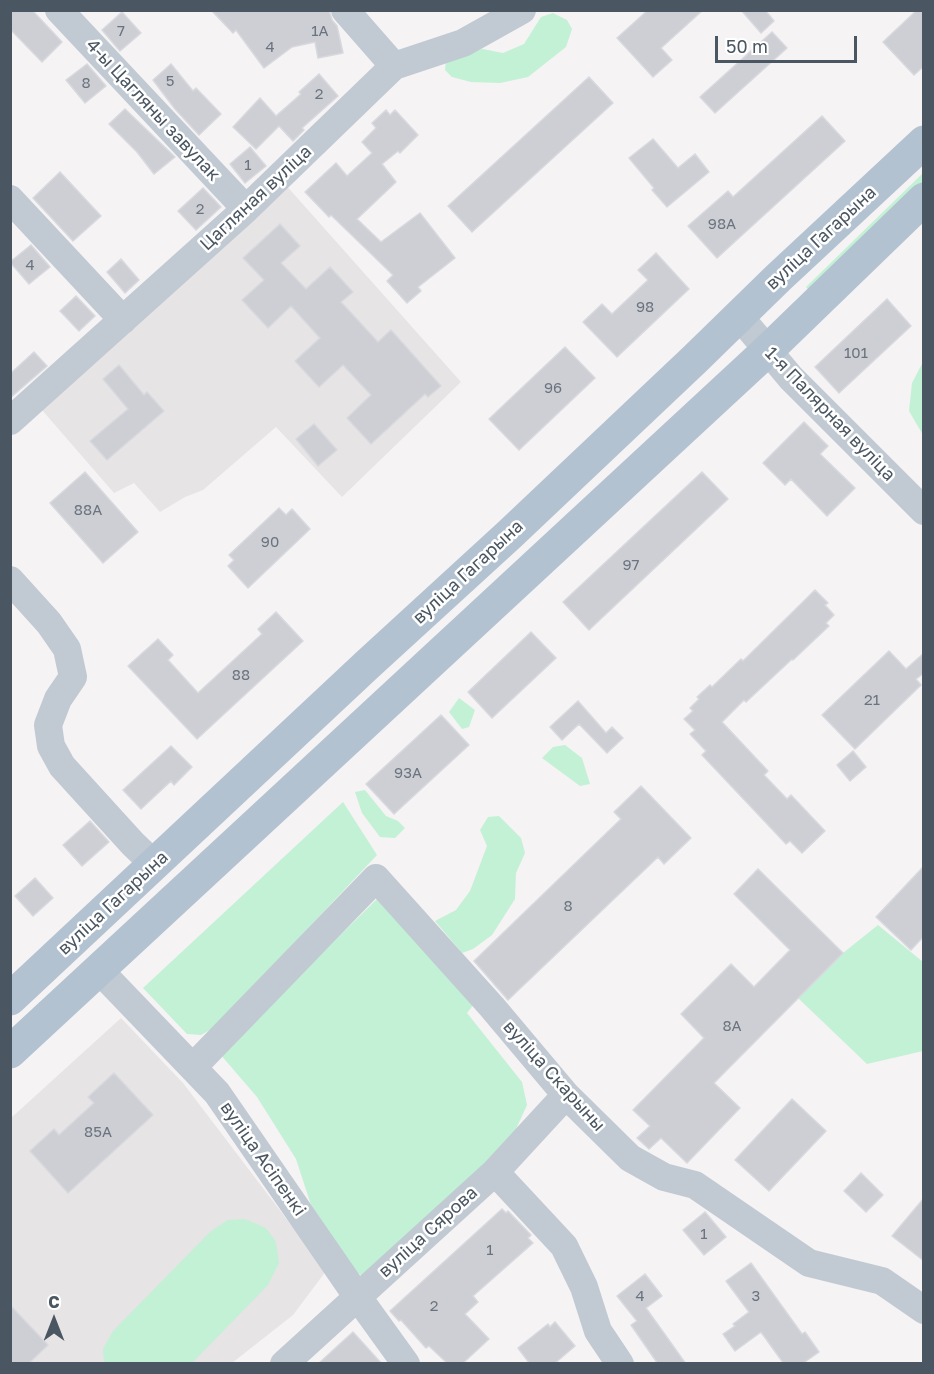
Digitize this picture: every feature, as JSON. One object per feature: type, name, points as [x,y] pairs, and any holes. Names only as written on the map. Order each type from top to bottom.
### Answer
[{"type":"main road","name":"вуліца Гагарына","points":[[10,999],[331,701],[924,142]]},
{"type":"main road","points":[[10,1052],[768,350],[924,199]]},
{"type":"main road","points":[[331,701],[359,731]]},
{"type":"street","name":"4-ы Цагляны завулак","points":[[59,10],[246,209]]},
{"type":"street","points":[[345,10],[394,66]]},
{"type":"street","name":"Цагляная вуліца","points":[[10,421],[246,209],[394,66],[463,43],[522,10]]},
{"type":"street","points":[[10,199],[123,320]]},
{"type":"street","name":"1-я Палярная вуліца","points":[[739,316],[791,378],[924,511]]},
{"type":"street","points":[[10,580],[49,623],[67,649],[73,677],[58,699],[48,725],[51,746],[62,766],[155,865]]},
{"type":"street","name":"вуліца Скарыны","points":[[194,1066],[376,878],[492,1007],[566,1095],[630,1158],[664,1177],[695,1185],[809,1263],[882,1281],[924,1310]]},
{"type":"street","name":"вуліца Асіпенкі","points":[[99,970],[218,1093],[406,1364]]},
{"type":"street","name":"вуліца Сярова","points":[[284,1364],[495,1172],[566,1095]]},
{"type":"street","points":[[495,1172],[564,1246],[584,1287],[597,1331],[620,1364]]},
{"type":"shaded area","points":[[284,183],[461,382],[342,497],[276,427],[203,490],[185,497],[160,512],[134,483],[114,493],[42,410]]},
{"type":"shaded area","points":[[121,1018],[183,1083],[326,1271],[293,1315],[232,1363],[11,1364],[11,1118]]},
{"type":"green space","points":[[553,13],[567,20],[572,29],[566,47],[528,77],[500,83],[471,82],[452,77],[445,70],[446,60],[453,53],[483,49],[503,53],[524,44],[541,17]]},
{"type":"green space","points":[[923,173],[923,183],[811,293],[806,287]]},
{"type":"green space","points":[[923,362],[923,435],[909,411],[912,383]]},
{"type":"green space","points":[[459,698],[475,710],[469,727],[462,729],[449,712]]},
{"type":"green space","points":[[565,745],[582,758],[590,784],[580,786],[542,758],[553,747]]},
{"type":"green space","points":[[365,790],[386,816],[398,821],[405,828],[395,838],[380,837],[362,813],[355,792]]},
{"type":"green space","points":[[343,802],[377,855],[215,1027],[201,1035],[187,1034],[143,988]]},
{"type":"green space","points":[[499,816],[521,838],[525,853],[516,873],[515,899],[492,935],[473,949],[462,953],[435,921],[456,910],[470,891],[487,846],[480,830],[488,817]]},
{"type":"green space","points":[[378,898],[474,1004],[467,1013],[522,1082],[527,1105],[516,1129],[460,1190],[364,1277],[357,1273],[311,1205],[296,1159],[257,1097],[220,1054]]},
{"type":"green space","points":[[878,925],[923,962],[923,1051],[867,1064],[798,998],[843,953]]},
{"type":"green space","points":[[245,1219],[266,1228],[276,1242],[279,1263],[268,1285],[192,1363],[104,1363],[103,1349],[113,1331],[211,1231],[228,1220]]},
{"type":"building","points":[[10,10],[32,10],[62,42],[42,62],[10,29]]},
{"type":"building","points":[[211,10],[329,10],[337,26],[343,53],[318,58],[315,42],[292,47],[264,68],[236,30],[233,33]]},
{"type":"building","points":[[648,10],[703,10],[661,48],[672,60],[653,77],[617,38]]},
{"type":"building","points":[[741,10],[765,10],[774,21],[761,33]]},
{"type":"building","points":[[917,10],[924,10],[924,66],[914,75],[883,42]]},
{"type":"building","points":[[122,12],[141,33],[120,51],[102,30]]},
{"type":"building","points":[[772,32],[787,48],[715,113],[700,97]]},
{"type":"building","points":[[87,64],[106,86],[85,103],[66,80]]},
{"type":"building","points":[[171,64],[193,91],[196,88],[221,114],[199,135],[153,80]]},
{"type":"building","points":[[319,74],[338,96],[302,128],[304,130],[293,141],[279,126],[256,149],[233,127],[260,98],[276,116]]},
{"type":"building","points":[[589,77],[613,103],[472,232],[448,206]]},
{"type":"building","points":[[125,109],[175,157],[154,174],[137,152],[109,124]]},
{"type":"building","points":[[386,110],[390,115],[395,110],[418,135],[400,153],[398,151],[382,164],[396,182],[357,219],[381,242],[420,213],[455,258],[418,287],[421,291],[407,303],[387,281],[393,275],[305,192],[336,163],[347,176],[372,153],[362,142],[376,128],[372,123]]},
{"type":"building","points":[[822,116],[845,141],[717,258],[688,226],[728,191],[733,197]]},
{"type":"building","points":[[653,139],[678,168],[695,154],[709,172],[667,207],[629,158]]},
{"type":"building","points":[[250,147],[266,166],[245,183],[230,164]]},
{"type":"building","points":[[60,172],[101,216],[73,241],[33,198]]},
{"type":"building","points":[[203,188],[221,207],[196,230],[178,211]]},
{"type":"building","points":[[280,224],[300,246],[281,263],[306,289],[330,267],[353,292],[341,302],[378,342],[391,330],[441,386],[428,397],[425,394],[371,444],[347,418],[371,395],[343,365],[319,387],[295,361],[320,338],[291,306],[268,328],[242,300],[264,280],[243,258]]},
{"type":"building","points":[[31,245],[50,267],[29,284],[10,262]]},
{"type":"building","points":[[656,253],[689,289],[617,357],[583,322],[602,304],[612,314],[648,280],[638,270]]},
{"type":"building","points":[[121,259],[139,280],[125,293],[107,272]]},
{"type":"building","points":[[76,296],[95,316],[79,331],[60,311]]},
{"type":"building","points":[[887,299],[911,326],[839,393],[815,367]]},
{"type":"building","points":[[565,347],[595,378],[519,450],[489,419]]},
{"type":"building","points":[[34,352],[47,366],[10,398],[10,374]]},
{"type":"building","points":[[119,365],[144,395],[147,392],[164,411],[107,460],[90,441],[128,409],[103,379]]},
{"type":"building","points":[[804,422],[828,446],[820,454],[855,488],[827,516],[791,479],[785,485],[763,463]]},
{"type":"building","points":[[314,424],[337,450],[318,466],[296,439]]},
{"type":"building","points":[[85,472],[138,532],[103,563],[50,503]]},
{"type":"building","points":[[702,472],[728,499],[589,630],[563,602]]},
{"type":"building","points":[[279,508],[286,515],[292,509],[310,529],[248,588],[228,566],[234,560],[229,555]]},
{"type":"building","points":[[815,590],[828,603],[825,605],[834,615],[826,623],[829,626],[722,722],[768,771],[764,775],[787,799],[791,795],[825,831],[802,853],[790,841],[786,844],[702,755],[706,751],[690,734],[695,730],[684,719],[693,711],[690,708],[699,699],[697,697],[710,685],[712,687],[741,659],[743,661]]},
{"type":"building","points":[[276,612],[303,641],[197,739],[128,666],[158,639],[173,655],[168,660],[198,693],[262,634],[258,629]]},
{"type":"building","points":[[531,632],[556,658],[492,718],[468,692]]},
{"type":"building","points":[[889,651],[906,669],[924,653],[924,673],[916,679],[921,685],[855,749],[822,715]]},
{"type":"building","points":[[578,701],[606,733],[612,727],[623,738],[607,753],[579,724],[562,740],[550,727]]},
{"type":"building","points":[[441,715],[469,745],[394,814],[366,784]]},
{"type":"building","points":[[171,746],[192,767],[174,785],[171,781],[141,809],[123,790]]},
{"type":"building","points":[[853,751],[866,767],[850,781],[837,765]]},
{"type":"building","points":[[641,786],[691,838],[664,864],[658,857],[508,1000],[474,961],[621,819],[614,812]]},
{"type":"building","points":[[90,821],[109,842],[82,866],[63,845]]},
{"type":"building","points":[[924,866],[924,936],[911,950],[876,917]]},
{"type":"building","points":[[758,869],[843,953],[714,1083],[740,1108],[687,1163],[661,1138],[649,1149],[637,1138],[650,1126],[633,1110],[704,1038],[681,1014],[731,964],[754,987],[790,950],[734,894]]},
{"type":"building","points":[[35,878],[53,898],[33,916],[15,896]]},
{"type":"building","points":[[114,1073],[153,1115],[68,1193],[30,1151],[54,1129],[59,1135],[94,1103],[88,1097]]},
{"type":"building","points":[[792,1099],[826,1131],[769,1191],[735,1160]]},
{"type":"building","points":[[861,1173],[883,1195],[866,1212],[844,1191]]},
{"type":"building","points":[[924,1198],[924,1261],[892,1236]]},
{"type":"building","points":[[502,1209],[506,1213],[508,1211],[531,1235],[528,1238],[533,1243],[473,1296],[478,1302],[465,1314],[489,1339],[462,1364],[448,1364],[429,1346],[426,1348],[390,1311]]},
{"type":"building","points":[[705,1212],[726,1237],[704,1255],[683,1230]]},
{"type":"building","points":[[751,1263],[802,1334],[805,1332],[819,1352],[802,1364],[784,1364],[761,1332],[735,1351],[723,1334],[749,1312],[726,1281]]},
{"type":"building","points":[[645,1274],[662,1296],[646,1308],[686,1364],[658,1364],[631,1325],[637,1321],[617,1296]]},
{"type":"building","points":[[10,1305],[48,1345],[28,1364],[10,1364]]},
{"type":"building","points":[[555,1322],[575,1346],[554,1364],[530,1364],[518,1348],[548,1324],[550,1327]]},
{"type":"building","points":[[353,1332],[382,1364],[318,1364],[342,1342]]}]
